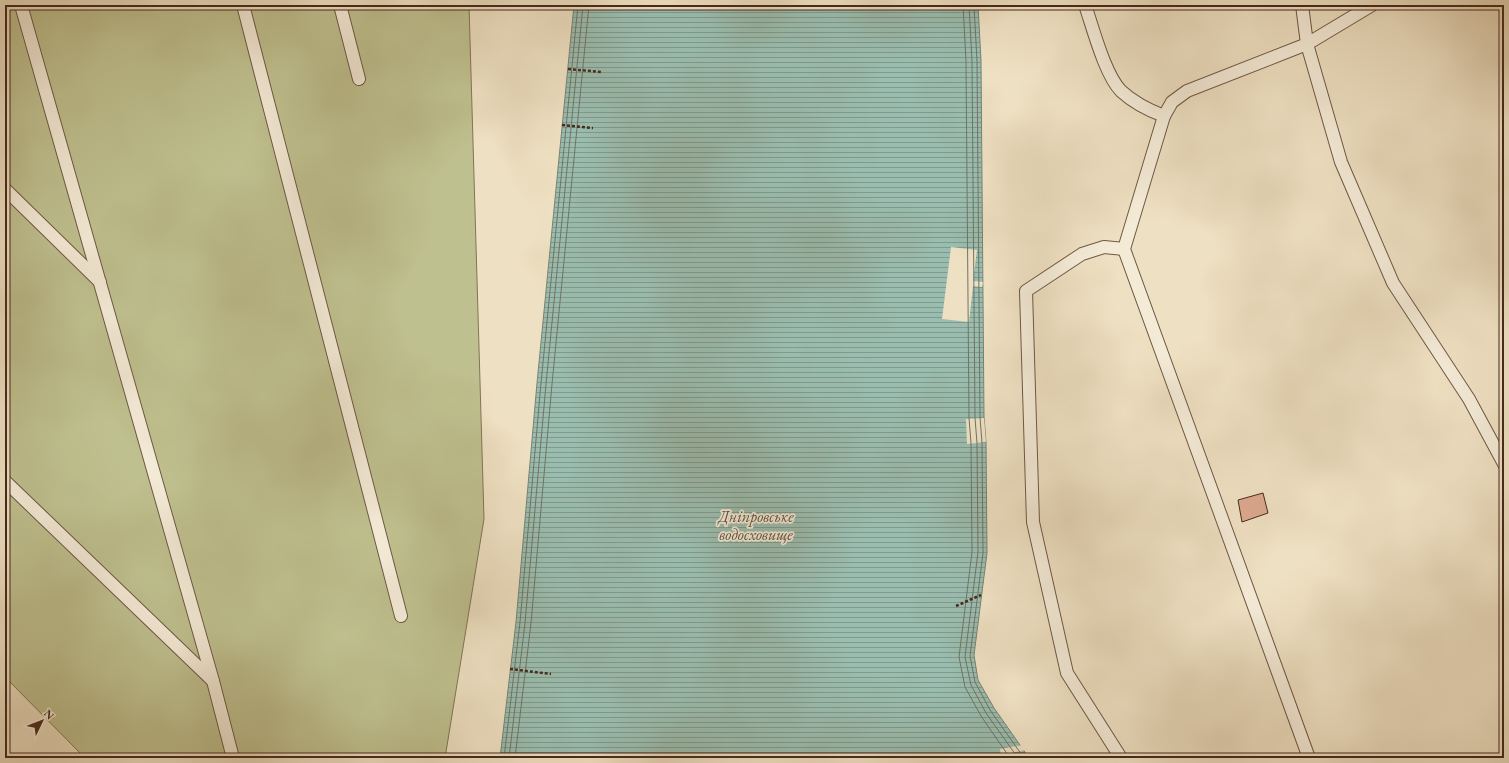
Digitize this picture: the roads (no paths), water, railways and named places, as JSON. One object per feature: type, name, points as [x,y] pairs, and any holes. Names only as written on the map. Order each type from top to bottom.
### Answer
[{"type":"lane","points":[[21,5],[213,681],[233,758]]},
{"type":"lane","points":[[243,5],[401,616]]},
{"type":"lane","points":[[340,5],[359,79]]},
{"type":"lane","points":[[1085,5],[1110,75],[1121,90],[1134,101],[1144,108],[1164,116]]},
{"type":"lane","points":[[1302,5],[1307,44],[1342,162],[1393,283],[1469,399],[1504,464]]},
{"type":"lane","points":[[1309,758],[1124,248],[1164,116],[1172,102],[1187,91],[1307,44],[1372,5]]},
{"type":"lane","points":[[5,189],[100,282]]},
{"type":"lane","points":[[1121,758],[1067,673],[1033,522],[1026,291],[1082,254],[1104,247],[1124,248]]},
{"type":"lane","points":[[5,481],[213,681]]},
{"type":"water","name":"Дніпровське водосховище","points":[[574,5],[978,5],[981,61],[984,417],[986,442],[987,553],[974,655],[978,680],[994,708],[1029,758],[500,758],[516,622],[537,383]]}]
